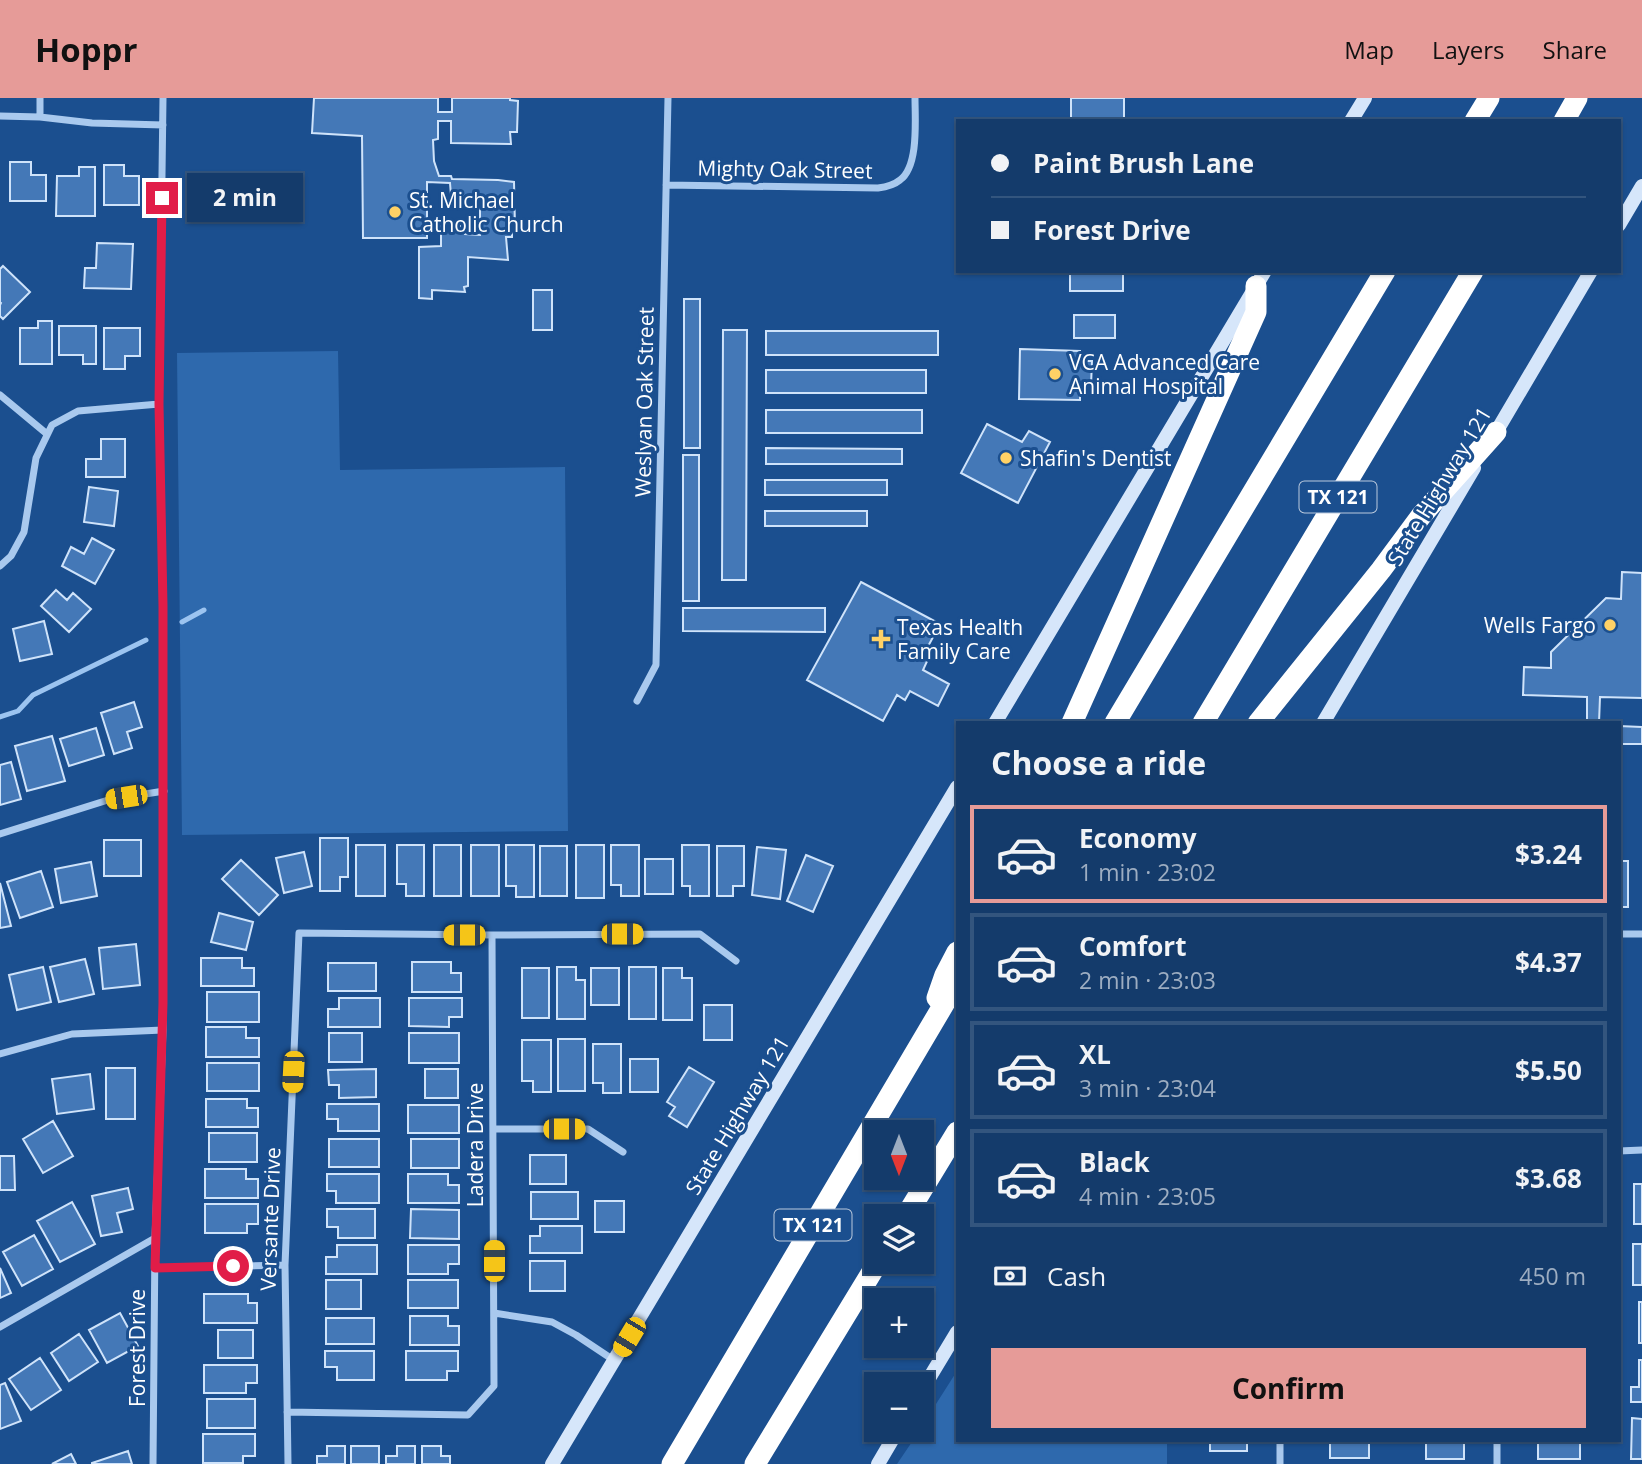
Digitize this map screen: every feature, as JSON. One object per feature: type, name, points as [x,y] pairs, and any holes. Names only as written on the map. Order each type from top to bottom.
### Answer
[{"type":"highway","points":[[1476,119],[1489,98]]},
{"type":"highway","points":[[1565,119],[1577,98]]},
{"type":"highway","points":[[1116,721],[1384,273]]},
{"type":"highway","name":"TX 121","points":[[1204,721],[1473,273]]},
{"type":"highway","points":[[1073,721],[1256,312],[1261,279]]},
{"type":"highway","points":[[1260,721],[1421,516],[1496,432]]},
{"type":"highway","points":[[923,1037],[945,975],[956,954]]},
{"type":"highway","name":"TX 121","points":[[672,1464],[956,984]]},
{"type":"highway","points":[[913,1204],[956,1134]]},
{"type":"highway","points":[[755,1464],[871,1274]]},
{"type":"main road","points":[[1352,119],[1365,98]]},
{"type":"main road","points":[[1621,222],[1642,186]]},
{"type":"main road","name":"State Highway 121","points":[[1324,721],[1590,273]]},
{"type":"main road","points":[[996,721],[1261,279]]},
{"type":"main road","name":"State Highway 121","points":[[552,1464],[956,789]]},
{"type":"main road","points":[[933,1372],[956,1334]]},
{"type":"main road","points":[[878,1464],[891,1442]]},
{"type":"street","points":[[40,98],[40,117]]},
{"type":"street","name":"Forest Drive","points":[[153,1464],[155,1238],[163,1030],[163,606],[159,404],[163,98]]},
{"type":"street","name":"Weslyan Oak Street","points":[[637,701],[656,665],[668,98]]},
{"type":"street","name":"Mighty Oak Street","points":[[666,185],[878,188],[893,185],[903,179],[913,151],[915,98]]},
{"type":"street","points":[[0,116],[163,125]]},
{"type":"street","points":[[0,396],[47,434]]},
{"type":"street","points":[[0,566],[11,556],[24,531],[36,458],[52,425],[78,411],[159,404]]},
{"type":"street","points":[[0,834],[108,800],[164,791]]},
{"type":"street","name":"Versante Drive","points":[[288,1464],[285,1265],[299,933],[492,935]]},
{"type":"street","points":[[492,935],[700,934],[736,961]]},
{"type":"street","points":[[1621,934],[1642,934]]},
{"type":"street","name":"Ladera Drive","points":[[287,1412],[468,1415],[494,1386],[492,935]]},
{"type":"street","points":[[0,1054],[72,1034],[163,1030]]},
{"type":"street","points":[[493,1129],[588,1129],[623,1152]]},
{"type":"street","points":[[1621,1151],[1642,1150]]},
{"type":"street","points":[[0,1326],[155,1238]]},
{"type":"street","points":[[155,1268],[285,1265]]},
{"type":"street","points":[[494,1313],[552,1322],[615,1361]]},
{"type":"street","points":[[1280,1442],[1280,1464]]},
{"type":"street","points":[[1497,1442],[1497,1464]]},
{"type":"shaded area","points":[[338,351],[340,470],[565,467],[568,831],[182,835],[177,353]]},
{"type":"shaded area","points":[[956,1373],[956,1442],[1167,1442],[1167,1464],[897,1464],[912,1442],[934,1442],[934,1407]]},
{"type":"building","name":"St. Michael Catholic Church","points":[[314,98],[438,98],[438,112],[452,112],[452,98],[510,98],[518,101],[517,132],[510,132],[511,144],[451,143],[451,121],[438,121],[438,139],[433,140],[434,161],[439,176],[514,182],[515,227],[512,229],[512,237],[506,237],[508,260],[468,257],[468,286],[464,287],[465,292],[432,290],[432,299],[419,298],[419,247],[441,246],[441,226],[463,226],[465,234],[480,235],[480,197],[451,195],[450,183],[427,182],[427,238],[363,238],[362,136],[312,133]]},
{"type":"building","points":[[1071,98],[1124,98],[1124,119],[1071,119]]},
{"type":"building","points":[[10,162],[31,162],[31,175],[46,175],[46,201],[10,201]]},
{"type":"building","points":[[104,165],[124,165],[124,176],[139,176],[139,205],[104,205]]},
{"type":"building","points":[[79,167],[95,167],[95,216],[56,216],[57,176],[79,176]]},
{"type":"building","points":[[97,243],[133,244],[131,289],[84,288],[85,268],[96,268]]},
{"type":"building","points":[[3,266],[30,292],[3,319],[0,316],[0,269]]},
{"type":"building","points":[[1070,273],[1123,273],[1123,291],[1070,291]]},
{"type":"building","points":[[533,290],[552,290],[552,330],[533,330]]},
{"type":"building","points":[[684,299],[700,299],[700,448],[684,448]]},
{"type":"building","points":[[1074,315],[1115,315],[1115,338],[1074,338]]},
{"type":"building","points":[[38,321],[52,321],[52,364],[20,364],[20,328],[38,328]]},
{"type":"building","points":[[59,326],[96,326],[96,364],[83,364],[83,355],[59,355]]},
{"type":"building","points":[[104,328],[140,328],[140,356],[125,356],[125,369],[104,369]]},
{"type":"building","points":[[723,330],[747,330],[746,580],[722,580]]},
{"type":"building","points":[[766,331],[938,331],[938,355],[766,355]]},
{"type":"building","name":"VCA Advanced Care Animal Hospital","points":[[1020,349],[1080,351],[1080,361],[1092,361],[1091,386],[1080,386],[1080,400],[1019,399]]},
{"type":"building","points":[[766,370],[926,370],[926,393],[766,393]]},
{"type":"building","points":[[766,410],[922,410],[922,433],[766,433]]},
{"type":"building","name":"Shafin's Dentist","points":[[987,424],[1022,442],[1029,431],[1050,442],[1018,503],[961,473]]},
{"type":"building","points":[[101,439],[125,439],[125,477],[86,477],[86,459],[101,459]]},
{"type":"building","points":[[766,448],[902,449],[902,464],[766,464]]},
{"type":"building","points":[[683,455],[699,455],[699,601],[683,601]]},
{"type":"building","points":[[765,480],[887,480],[887,495],[765,495]]},
{"type":"building","points":[[89,487],[118,491],[114,526],[84,522]]},
{"type":"building","points":[[765,511],[867,511],[867,526],[765,526]]},
{"type":"building","points":[[92,538],[114,550],[95,584],[62,566],[71,547],[84,554]]},
{"type":"building","name":"Wells Fargo","points":[[1622,572],[1642,573],[1642,698],[1600,697],[1599,721],[1587,721],[1587,697],[1523,695],[1524,667],[1551,668],[1551,652],[1606,598],[1621,599]]},
{"type":"building","name":"Texas Health Family Care","points":[[861,582],[940,624],[924,654],[929,657],[923,670],[949,684],[938,706],[910,691],[905,700],[897,695],[883,721],[807,680]]},
{"type":"building","points":[[56,590],[67,600],[73,593],[91,609],[69,632],[41,606]]},
{"type":"building","points":[[683,608],[825,608],[825,632],[683,631]]},
{"type":"building","points":[[44,621],[52,654],[20,661],[13,629]]},
{"type":"building","points":[[134,702],[142,727],[127,732],[132,748],[114,754],[101,713]]},
{"type":"building","points":[[1621,726],[1642,727],[1642,744],[1621,744]]},
{"type":"building","points":[[96,728],[104,755],[69,766],[60,739]]},
{"type":"building","points":[[52,736],[65,781],[27,791],[15,746]]},
{"type":"building","points":[[11,762],[21,799],[0,805],[0,765]]},
{"type":"building","points":[[320,838],[348,838],[348,877],[340,877],[340,891],[320,891]]},
{"type":"building","points":[[104,840],[141,840],[141,876],[104,876]]},
{"type":"building","points":[[356,845],[385,845],[385,896],[356,896]]},
{"type":"building","points":[[397,845],[424,845],[424,896],[406,896],[406,884],[397,884]]},
{"type":"building","points":[[434,845],[461,845],[461,896],[434,896]]},
{"type":"building","points":[[471,845],[499,845],[499,896],[471,896]]},
{"type":"building","points":[[506,845],[534,845],[534,897],[516,897],[516,886],[506,886]]},
{"type":"building","points":[[576,845],[604,845],[604,898],[576,898]]},
{"type":"building","points":[[611,845],[639,845],[639,896],[621,896],[621,885],[611,885]]},
{"type":"building","points":[[682,845],[709,845],[709,896],[690,896],[690,886],[682,886]]},
{"type":"building","points":[[540,846],[567,846],[567,896],[540,896]]},
{"type":"building","points":[[717,846],[744,846],[744,886],[733,886],[733,896],[717,896]]},
{"type":"building","points":[[757,847],[786,850],[780,899],[752,895]]},
{"type":"building","points":[[304,852],[312,886],[284,893],[276,858]]},
{"type":"building","points":[[806,855],[833,866],[813,912],[787,901]]},
{"type":"building","points":[[645,859],[673,859],[673,894],[645,894]]},
{"type":"building","points":[[241,860],[278,895],[259,915],[222,879]]},
{"type":"building","points":[[1621,861],[1628,861],[1628,907],[1621,907]]},
{"type":"building","points":[[91,862],[97,896],[61,903],[55,869]]},
{"type":"building","points":[[41,871],[53,907],[20,918],[7,882]]},
{"type":"building","points":[[0,883],[11,926],[0,928]]},
{"type":"building","points":[[219,913],[253,922],[246,950],[211,942]]},
{"type":"building","points":[[136,944],[140,985],[103,989],[99,948]]},
{"type":"building","points":[[201,958],[242,958],[242,968],[254,968],[254,986],[201,986]]},
{"type":"building","points":[[85,959],[94,994],[59,1002],[50,967]]},
{"type":"building","points":[[412,962],[451,962],[451,973],[461,973],[461,992],[412,992]]},
{"type":"building","points":[[328,963],[376,963],[376,991],[328,991]]},
{"type":"building","points":[[43,967],[51,1002],[17,1010],[9,975]]},
{"type":"building","points":[[557,967],[576,967],[576,980],[585,980],[585,1019],[557,1019]]},
{"type":"building","points":[[629,967],[656,967],[656,1019],[629,1019]]},
{"type":"building","points":[[522,968],[549,968],[549,1018],[522,1018]]},
{"type":"building","points":[[591,968],[619,968],[619,1005],[591,1005]]},
{"type":"building","points":[[663,968],[682,968],[682,978],[692,978],[692,1020],[663,1020]]},
{"type":"building","points":[[207,992],[259,992],[259,1022],[207,1022]]},
{"type":"building","points":[[339,998],[380,998],[380,1027],[328,1027],[328,1009],[339,1009]]},
{"type":"building","points":[[409,998],[462,998],[462,1017],[449,1017],[449,1027],[409,1026]]},
{"type":"building","points":[[704,1005],[732,1005],[732,1040],[704,1040]]},
{"type":"building","points":[[206,1027],[246,1027],[246,1038],[259,1038],[259,1057],[206,1057]]},
{"type":"building","points":[[329,1033],[362,1033],[362,1062],[329,1062]]},
{"type":"building","points":[[409,1033],[459,1033],[459,1063],[409,1063]]},
{"type":"building","points":[[558,1039],[585,1039],[585,1091],[558,1091]]},
{"type":"building","points":[[522,1040],[551,1040],[551,1092],[533,1092],[533,1081],[522,1081]]},
{"type":"building","points":[[593,1044],[621,1044],[621,1093],[603,1093],[603,1083],[593,1083]]},
{"type":"building","points":[[630,1059],[658,1059],[658,1092],[630,1092]]},
{"type":"building","points":[[207,1063],[259,1063],[259,1091],[207,1091]]},
{"type":"building","points":[[689,1067],[714,1082],[687,1127],[669,1116],[675,1107],[667,1102]]},
{"type":"building","points":[[106,1068],[135,1068],[135,1119],[106,1119]]},
{"type":"building","points":[[376,1069],[376,1097],[339,1098],[339,1085],[329,1085],[328,1070]]},
{"type":"building","points":[[425,1069],[458,1069],[458,1098],[425,1098]]},
{"type":"building","points":[[90,1074],[94,1109],[57,1114],[52,1079]]},
{"type":"building","points":[[206,1099],[247,1099],[247,1108],[258,1108],[258,1127],[206,1127]]},
{"type":"building","points":[[327,1104],[379,1104],[379,1131],[338,1131],[338,1119],[327,1119]]},
{"type":"building","points":[[408,1105],[459,1105],[459,1133],[408,1133]]},
{"type":"building","points":[[53,1121],[73,1156],[43,1173],[23,1139]]},
{"type":"building","points":[[209,1133],[257,1133],[257,1162],[209,1162]]},
{"type":"building","points":[[329,1139],[379,1139],[379,1167],[329,1167]]},
{"type":"building","points":[[411,1139],[459,1139],[459,1168],[411,1168]]},
{"type":"building","points":[[530,1155],[566,1155],[566,1184],[530,1184]]},
{"type":"building","points":[[0,1156],[14,1156],[15,1190],[0,1190]]},
{"type":"building","points":[[205,1169],[246,1169],[246,1179],[258,1179],[258,1198],[205,1198]]},
{"type":"building","points":[[327,1174],[379,1174],[379,1203],[336,1203],[336,1191],[327,1191]]},
{"type":"building","points":[[408,1174],[448,1174],[448,1185],[459,1185],[459,1203],[408,1203]]},
{"type":"building","points":[[1634,1184],[1642,1184],[1642,1224],[1634,1224]]},
{"type":"building","points":[[128,1188],[133,1209],[117,1213],[122,1232],[101,1236],[92,1196]]},
{"type":"building","points":[[531,1192],[578,1192],[578,1219],[531,1219]]},
{"type":"building","points":[[595,1201],[624,1201],[624,1232],[595,1232]]},
{"type":"building","points":[[72,1202],[95,1244],[60,1262],[37,1221]]},
{"type":"building","points":[[205,1204],[258,1204],[258,1224],[247,1224],[247,1233],[205,1233]]},
{"type":"building","points":[[327,1209],[375,1209],[375,1238],[338,1238],[338,1227],[327,1227]]},
{"type":"building","points":[[411,1209],[459,1210],[459,1239],[410,1238]]},
{"type":"building","points":[[540,1226],[582,1226],[582,1253],[530,1253],[530,1236],[540,1236]]},
{"type":"building","points":[[34,1235],[53,1269],[22,1286],[3,1252]]},
{"type":"building","points":[[1633,1244],[1642,1244],[1642,1285],[1633,1285]]},
{"type":"building","points":[[337,1245],[377,1245],[377,1274],[326,1274],[326,1257],[337,1257]]},
{"type":"building","points":[[408,1245],[459,1245],[459,1264],[448,1264],[448,1274],[408,1274]]},
{"type":"building","points":[[530,1261],[565,1261],[565,1291],[530,1291]]},
{"type":"building","points":[[0,1268],[11,1293],[0,1298]]},
{"type":"building","points":[[326,1280],[361,1280],[361,1309],[326,1309]]},
{"type":"building","points":[[408,1280],[458,1280],[458,1308],[408,1308]]},
{"type":"building","points":[[204,1294],[248,1294],[248,1303],[257,1303],[257,1323],[204,1323]]},
{"type":"building","points":[[1639,1302],[1642,1302],[1642,1343],[1639,1343]]},
{"type":"building","points":[[120,1313],[138,1346],[107,1363],[89,1330]]},
{"type":"building","points":[[410,1316],[448,1316],[448,1326],[459,1326],[459,1345],[410,1345]]},
{"type":"building","points":[[326,1318],[374,1318],[374,1344],[326,1344]]},
{"type":"building","points":[[218,1330],[253,1330],[253,1358],[218,1358]]},
{"type":"building","points":[[79,1334],[98,1362],[69,1381],[51,1353]]},
{"type":"building","points":[[325,1351],[374,1351],[374,1380],[337,1380],[337,1367],[325,1367]]},
{"type":"building","points":[[406,1351],[458,1351],[458,1371],[447,1371],[447,1380],[406,1380]]},
{"type":"building","points":[[40,1358],[61,1390],[31,1410],[9,1379]]},
{"type":"building","points":[[1639,1360],[1642,1360],[1642,1402],[1631,1402],[1631,1387],[1639,1387]]},
{"type":"building","points":[[204,1365],[257,1365],[257,1383],[246,1383],[246,1393],[204,1393]]},
{"type":"building","points":[[5,1383],[21,1421],[0,1429],[0,1385]]},
{"type":"building","points":[[207,1399],[255,1399],[255,1428],[207,1428]]},
{"type":"building","points":[[1632,1418],[1642,1419],[1642,1459],[1631,1459]]},
{"type":"building","points":[[203,1434],[255,1434],[255,1456],[243,1456],[243,1463],[203,1463]]},
{"type":"building","points":[[1210,1442],[1247,1442],[1247,1451],[1210,1451]]},
{"type":"building","points":[[1330,1442],[1369,1442],[1369,1458],[1330,1458]]},
{"type":"building","points":[[1426,1442],[1464,1442],[1464,1459],[1426,1459]]},
{"type":"building","points":[[1538,1442],[1580,1442],[1580,1459],[1538,1459]]},
{"type":"building","points":[[327,1446],[345,1446],[345,1464],[317,1464],[317,1456],[327,1456]]},
{"type":"building","points":[[351,1446],[379,1446],[379,1464],[351,1464]]},
{"type":"building","points":[[397,1446],[415,1446],[415,1464],[386,1464],[386,1456],[397,1456]]},
{"type":"building","points":[[422,1446],[441,1446],[441,1456],[450,1456],[450,1464],[422,1464]]},
{"type":"building","points":[[128,1451],[132,1464],[92,1464],[92,1463]]},
{"type":"building","points":[[71,1454],[76,1464],[52,1464]]},
{"type":"waterway","points":[[182,622],[204,610]]},
{"type":"waterway","points":[[0,717],[18,711],[33,695],[146,640]]},
{"type":"place","name":"St. Michael Catholic Church","points":[[395,212]]},
{"type":"place","name":"VCA Advanced Care Animal Hospital","points":[[1055,374]]},
{"type":"place","name":"Shafin's Dentist","points":[[1006,458]]},
{"type":"place","name":"Wells Fargo","points":[[1610,625]]},
{"type":"place","name":"Texas Health Family Care","points":[[881,639]]},
{"type":"route","points":[[162,198],[159,404],[163,606],[163,1030],[155,1268],[233,1266]]}]
